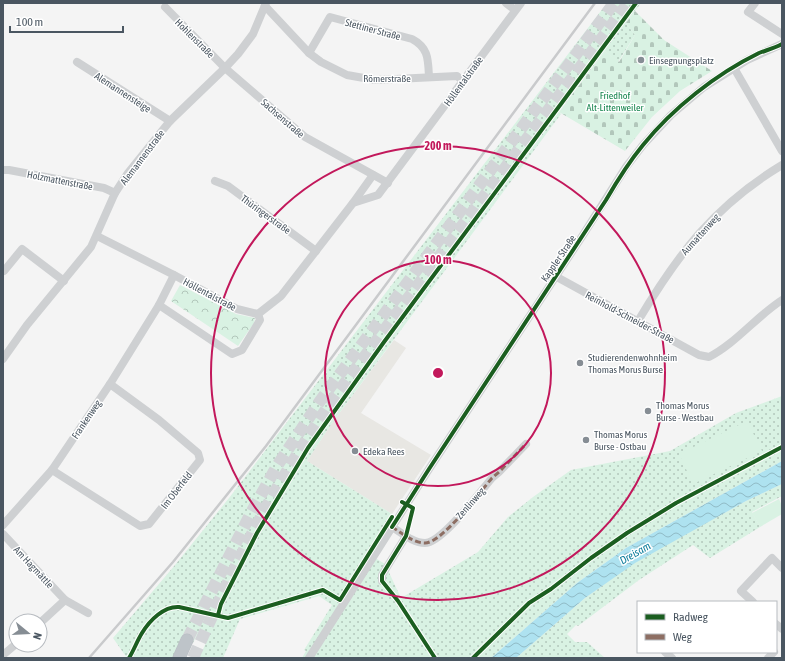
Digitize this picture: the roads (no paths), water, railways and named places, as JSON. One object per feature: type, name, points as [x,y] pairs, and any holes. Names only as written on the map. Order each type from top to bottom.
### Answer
[{"type":"highway","points":[[179,658],[187,640]]},
{"type":"street","points":[[506,3],[518,6]]},
{"type":"street","points":[[755,3],[748,12],[782,34]]},
{"type":"street","name":"Römerstraße","points":[[265,5],[309,53],[335,70],[360,78],[375,80],[457,76],[463,81]]},
{"type":"street","name":"Alemannenstraße","points":[[3,359],[27,325],[86,255],[97,236],[116,193],[140,156],[170,121],[225,68],[253,34],[265,5]]},
{"type":"street","name":"Höllentalstraße","points":[[353,203],[378,195],[518,6]]},
{"type":"street","name":"Hohlenstraße","points":[[164,7],[225,68]]},
{"type":"street","name":"Stettiner Straße","points":[[309,53],[330,17],[412,39],[419,43],[425,51],[428,60],[429,77]]},
{"type":"street","name":"Kappler Straße","points":[[309,658],[392,527],[606,200],[626,167],[643,145],[686,101],[704,87],[734,68],[759,54],[782,44]]},
{"type":"street","name":"Alemannensteige","points":[[77,62],[170,121]]},
{"type":"street","name":"Sachsenstraße","points":[[225,68],[305,137],[388,182]]},
{"type":"street","points":[[734,68],[782,151]]},
{"type":"street","name":"Aumattenweg","points":[[638,321],[668,272],[711,220],[734,198],[759,179],[782,165]]},
{"type":"street","name":"Holzmattenstraße","points":[[3,170],[104,188],[116,193]]},
{"type":"street","points":[[158,305],[232,354],[242,350],[259,317],[281,296],[374,175]]},
{"type":"street","name":"Thüringerstraße","points":[[215,181],[228,186],[316,251]]},
{"type":"street","name":"Höllentalstraße","points":[[97,236],[237,309],[259,317]]},
{"type":"street","points":[[3,270],[22,249],[64,281]]},
{"type":"street","name":"Frankenweg","points":[[3,525],[52,470],[110,384],[158,305],[174,275]]},
{"type":"street","name":"Reinhold-Schneider-Straße","points":[[555,276],[699,355],[709,357],[740,335],[775,304],[782,300]]},
{"type":"street","name":"Im Oberfeld","points":[[52,470],[140,526],[149,524],[200,460],[198,453],[160,420],[110,384]]},
{"type":"street","name":"Zenlinweg","points":[[392,527],[415,542],[432,542],[440,536],[492,478],[526,444]]},
{"type":"street","name":"Am Hagmättle","points":[[3,534],[65,600],[88,613]]},
{"type":"street","points":[[382,581],[382,575],[406,536]]},
{"type":"street","points":[[752,601],[741,591],[772,558],[782,568]]},
{"type":"street","points":[[48,616],[65,600]]},
{"type":"water","name":"Dreisam","points":[[782,461],[782,484],[746,501],[635,563],[585,598],[516,658],[491,658],[577,583],[626,548]]},
{"type":"tunnel","points":[[187,640],[251,513],[277,466],[320,401],[614,3]]},
{"type":"tunnel","points":[[193,658],[233,572],[275,491],[330,403],[628,3]]},
{"type":"railway","points":[[89,658],[173,562],[266,446],[595,3]]},
{"type":"place","name":"Einsegnungsplatz","points":[[641,60]]},
{"type":"place","name":"Studierendenwohnheim Thomas Morus Burse","points":[[580,363]]},
{"type":"place","name":"Thomas Morus Burse - Westbau","points":[[648,411]]},
{"type":"place","name":"Thomas Morus Burse - Ostbau","points":[[586,440]]},
{"type":"place","name":"Edeka Rees","points":[[355,451]]},
{"type":"park label","name":"Friedhof Alt-Littenweiler","points":[[615,100]]}]
